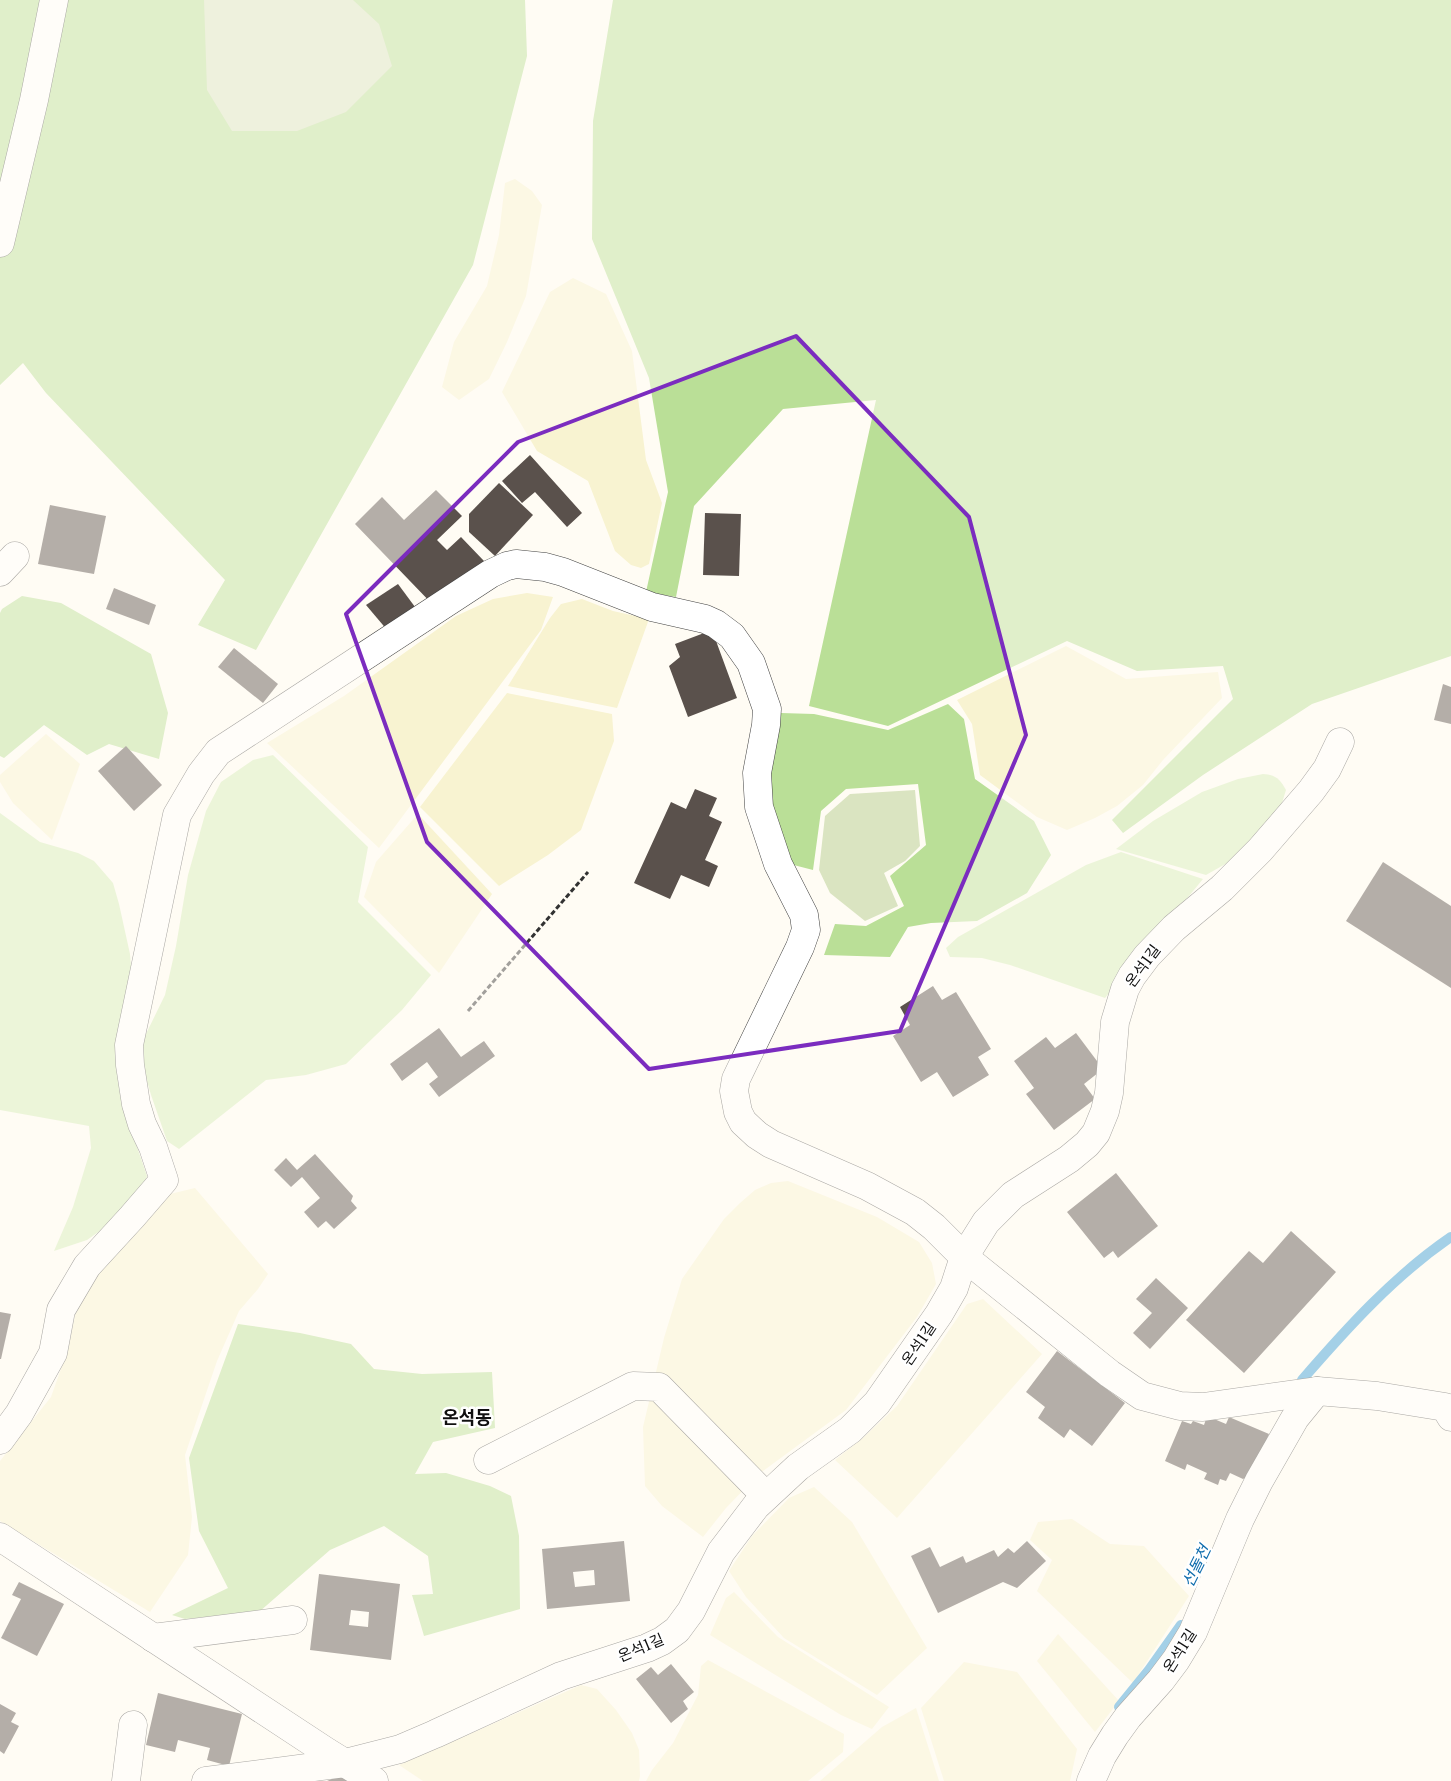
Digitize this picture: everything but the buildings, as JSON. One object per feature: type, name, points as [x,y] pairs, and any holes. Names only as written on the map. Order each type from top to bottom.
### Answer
[{"type":"street","points":[[0,243],[34,100],[54,0]]},
{"type":"street","points":[[0,1440],[19,1414],[54,1353],[60,1310],[87,1266],[132,1218],[164,1180],[136,1104],[129,1045],[177,815],[201,774],[218,752],[490,574],[516,564],[545,567],[563,572],[652,607],[706,619],[732,636],[748,656],[756,675],[767,714],[757,773],[759,807],[778,864],[787,885],[802,909],[806,927],[800,947],[736,1079],[734,1091],[737,1110],[747,1126],[768,1142],[867,1186],[915,1212],[934,1227],[964,1257],[1110,1374],[1142,1396],[1180,1406],[1203,1407],[1317,1391],[1377,1396],[1448,1412]]},
{"type":"street","name":"온석1길","points":[[206,1781],[346,1763],[400,1749],[561,1676],[640,1651],[662,1641],[677,1630],[688,1618],[721,1552],[766,1496],[798,1468],[840,1439],[877,1403],[939,1314],[954,1288],[964,1257],[986,1222],[1008,1199],[1022,1188],[1069,1159],[1087,1144],[1096,1133],[1110,1093],[1115,1022],[1125,989],[1132,976],[1169,932],[1222,888],[1260,850],[1311,791],[1327,769],[1340,742]]},
{"type":"street","points":[[488,1460],[633,1386],[659,1387],[766,1496]]},
{"type":"street","name":"온석1길","points":[[1091,1781],[1102,1756],[1115,1735],[1128,1717],[1161,1680],[1194,1632],[1240,1519],[1255,1488],[1295,1418],[1317,1391]]},
{"type":"street","points":[[0,1538],[374,1781]]},
{"type":"street","points":[[153,1638],[293,1620]]},
{"type":"street","points":[[126,1781],[133,1725]]},
{"type":"path","points":[[468,1011],[588,872]]},
{"type":"highlighted area","points":[[796,336],[969,517],[1026,735],[900,1031],[649,1069],[427,842],[346,614],[518,442]]},
{"type":"shaded area","points":[[515,179],[532,191],[542,205],[526,296],[489,379],[459,400],[442,387],[454,342],[487,286],[499,235],[505,183]]},
{"type":"shaded area","points":[[573,278],[606,294],[632,351],[646,460],[662,503],[649,564],[641,568],[631,565],[615,551],[588,481],[537,451],[502,392],[550,292]]},
{"type":"shaded area","points":[[527,593],[553,597],[541,630],[379,848],[267,743],[344,696],[456,616],[493,599]]},
{"type":"shaded area","points":[[582,599],[613,611],[649,619],[617,708],[508,686],[550,618],[561,604]]},
{"type":"shaded area","points":[[1066,646],[1126,679],[1218,672],[1222,698],[1163,760],[1143,785],[1117,806],[1067,830],[1037,817],[980,775],[972,724],[957,700]]},
{"type":"shaded area","points":[[507,693],[612,714],[614,741],[581,830],[548,855],[499,886],[420,807]]},
{"type":"shaded area","points":[[46,734],[80,764],[52,840],[13,803],[0,782],[0,775]]},
{"type":"shaded area","points":[[418,814],[492,894],[439,973],[364,897],[376,862]]},
{"type":"shaded area","points":[[788,1181],[877,1217],[919,1242],[932,1263],[936,1284],[917,1317],[846,1410],[759,1474],[726,1508],[703,1537],[662,1506],[645,1486],[643,1427],[664,1338],[682,1279],[724,1219],[755,1190],[771,1183]]},
{"type":"shaded area","points":[[195,1188],[268,1274],[239,1311],[217,1361],[185,1455],[192,1517],[188,1555],[150,1612],[0,1521],[0,1461],[51,1397],[68,1349],[78,1301],[120,1244],[170,1194]]},
{"type":"shaded area","points":[[983,1299],[1042,1354],[897,1518],[835,1460],[864,1437],[897,1406],[967,1304]]},
{"type":"shaded area","points":[[814,1487],[852,1522],[927,1648],[877,1695],[784,1638],[746,1597],[729,1571],[752,1536],[789,1498]]},
{"type":"shaded area","points":[[1072,1519],[1110,1544],[1144,1546],[1189,1596],[1133,1683],[1037,1591],[1052,1560],[1030,1540],[1038,1522]]},
{"type":"shaded area","points":[[734,1592],[778,1637],[889,1707],[872,1729],[841,1715],[710,1635],[726,1598]]},
{"type":"shaded area","points":[[1058,1634],[1119,1701],[1095,1732],[1037,1661]]},
{"type":"shaded area","points":[[708,1660],[844,1734],[843,1752],[808,1781],[646,1781],[673,1743],[698,1695],[701,1666]]},
{"type":"shaded area","points":[[964,1662],[1017,1672],[1077,1749],[1070,1781],[944,1781],[921,1708]]},
{"type":"shaded area","points":[[581,1685],[597,1689],[616,1710],[632,1733],[639,1750],[639,1781],[423,1781],[399,1765]]},
{"type":"shaded area","points":[[916,1708],[939,1781],[820,1781],[882,1727]]},
{"type":"green space","points":[[0,0],[525,0],[527,56],[473,265],[256,650],[198,625],[225,580],[46,393],[23,363],[0,385]]},
{"type":"green space","points":[[204,0],[353,0],[379,24],[392,66],[346,112],[297,131],[232,131],[207,90]]},
{"type":"green space","points":[[613,0],[1451,0],[1451,656],[1312,704],[1203,775],[1123,833],[1112,820],[1233,699],[1223,666],[1137,671],[1067,641],[888,726],[809,706],[876,400],[783,409],[694,506],[676,597],[646,592],[668,492],[649,378],[592,239],[593,121]]},
{"type":"green space","points":[[22,596],[61,603],[151,654],[168,713],[159,759],[109,744],[87,755],[44,725],[4,758],[0,756],[0,613],[2,609]]},
{"type":"green space","points":[[948,704],[964,719],[975,779],[1034,821],[1051,855],[1027,893],[977,921],[931,923],[908,927],[890,957],[824,955],[835,924],[866,926],[904,906],[890,876],[926,845],[918,784],[846,789],[821,811],[813,870],[782,862],[768,797],[772,741],[781,713],[814,714],[888,730]]},
{"type":"green space","points":[[273,755],[368,847],[358,902],[431,975],[402,1010],[346,1064],[306,1075],[266,1080],[179,1149],[167,1141],[151,1095],[144,1071],[143,1040],[165,995],[176,946],[188,875],[206,811],[221,782],[253,760]]},
{"type":"green space","points":[[1263,774],[1277,778],[1286,790],[1278,816],[1236,858],[1206,875],[1116,849],[1153,821],[1202,792],[1238,779]]},
{"type":"green space","points":[[915,790],[920,846],[905,861],[884,873],[898,906],[865,921],[830,893],[819,870],[825,816],[850,794]]},
{"type":"green space","points":[[0,813],[40,842],[78,853],[94,861],[113,883],[130,954],[133,989],[126,1115],[147,1176],[140,1196],[117,1219],[87,1240],[54,1251],[73,1207],[91,1148],[89,1126],[0,1110]]},
{"type":"green space","points":[[1121,852],[1203,879],[1105,998],[1010,965],[982,958],[950,957],[946,948],[958,937],[1086,865]]},
{"type":"green space","points":[[238,1324],[300,1333],[351,1344],[374,1369],[422,1374],[492,1372],[495,1428],[433,1442],[415,1474],[446,1473],[490,1486],[511,1496],[519,1536],[520,1609],[424,1636],[412,1595],[433,1594],[428,1556],[384,1526],[330,1550],[259,1612],[185,1619],[172,1615],[228,1588],[199,1531],[189,1458]]},
{"type":"waterway","name":"선돌천","points":[[1302,1380],[1372,1304],[1410,1268],[1451,1237]]},
{"type":"waterway","name":"선돌천","points":[[1119,1707],[1149,1670],[1181,1625]]},
{"type":"district","name":"온석동","points":[[467,1418]]}]
